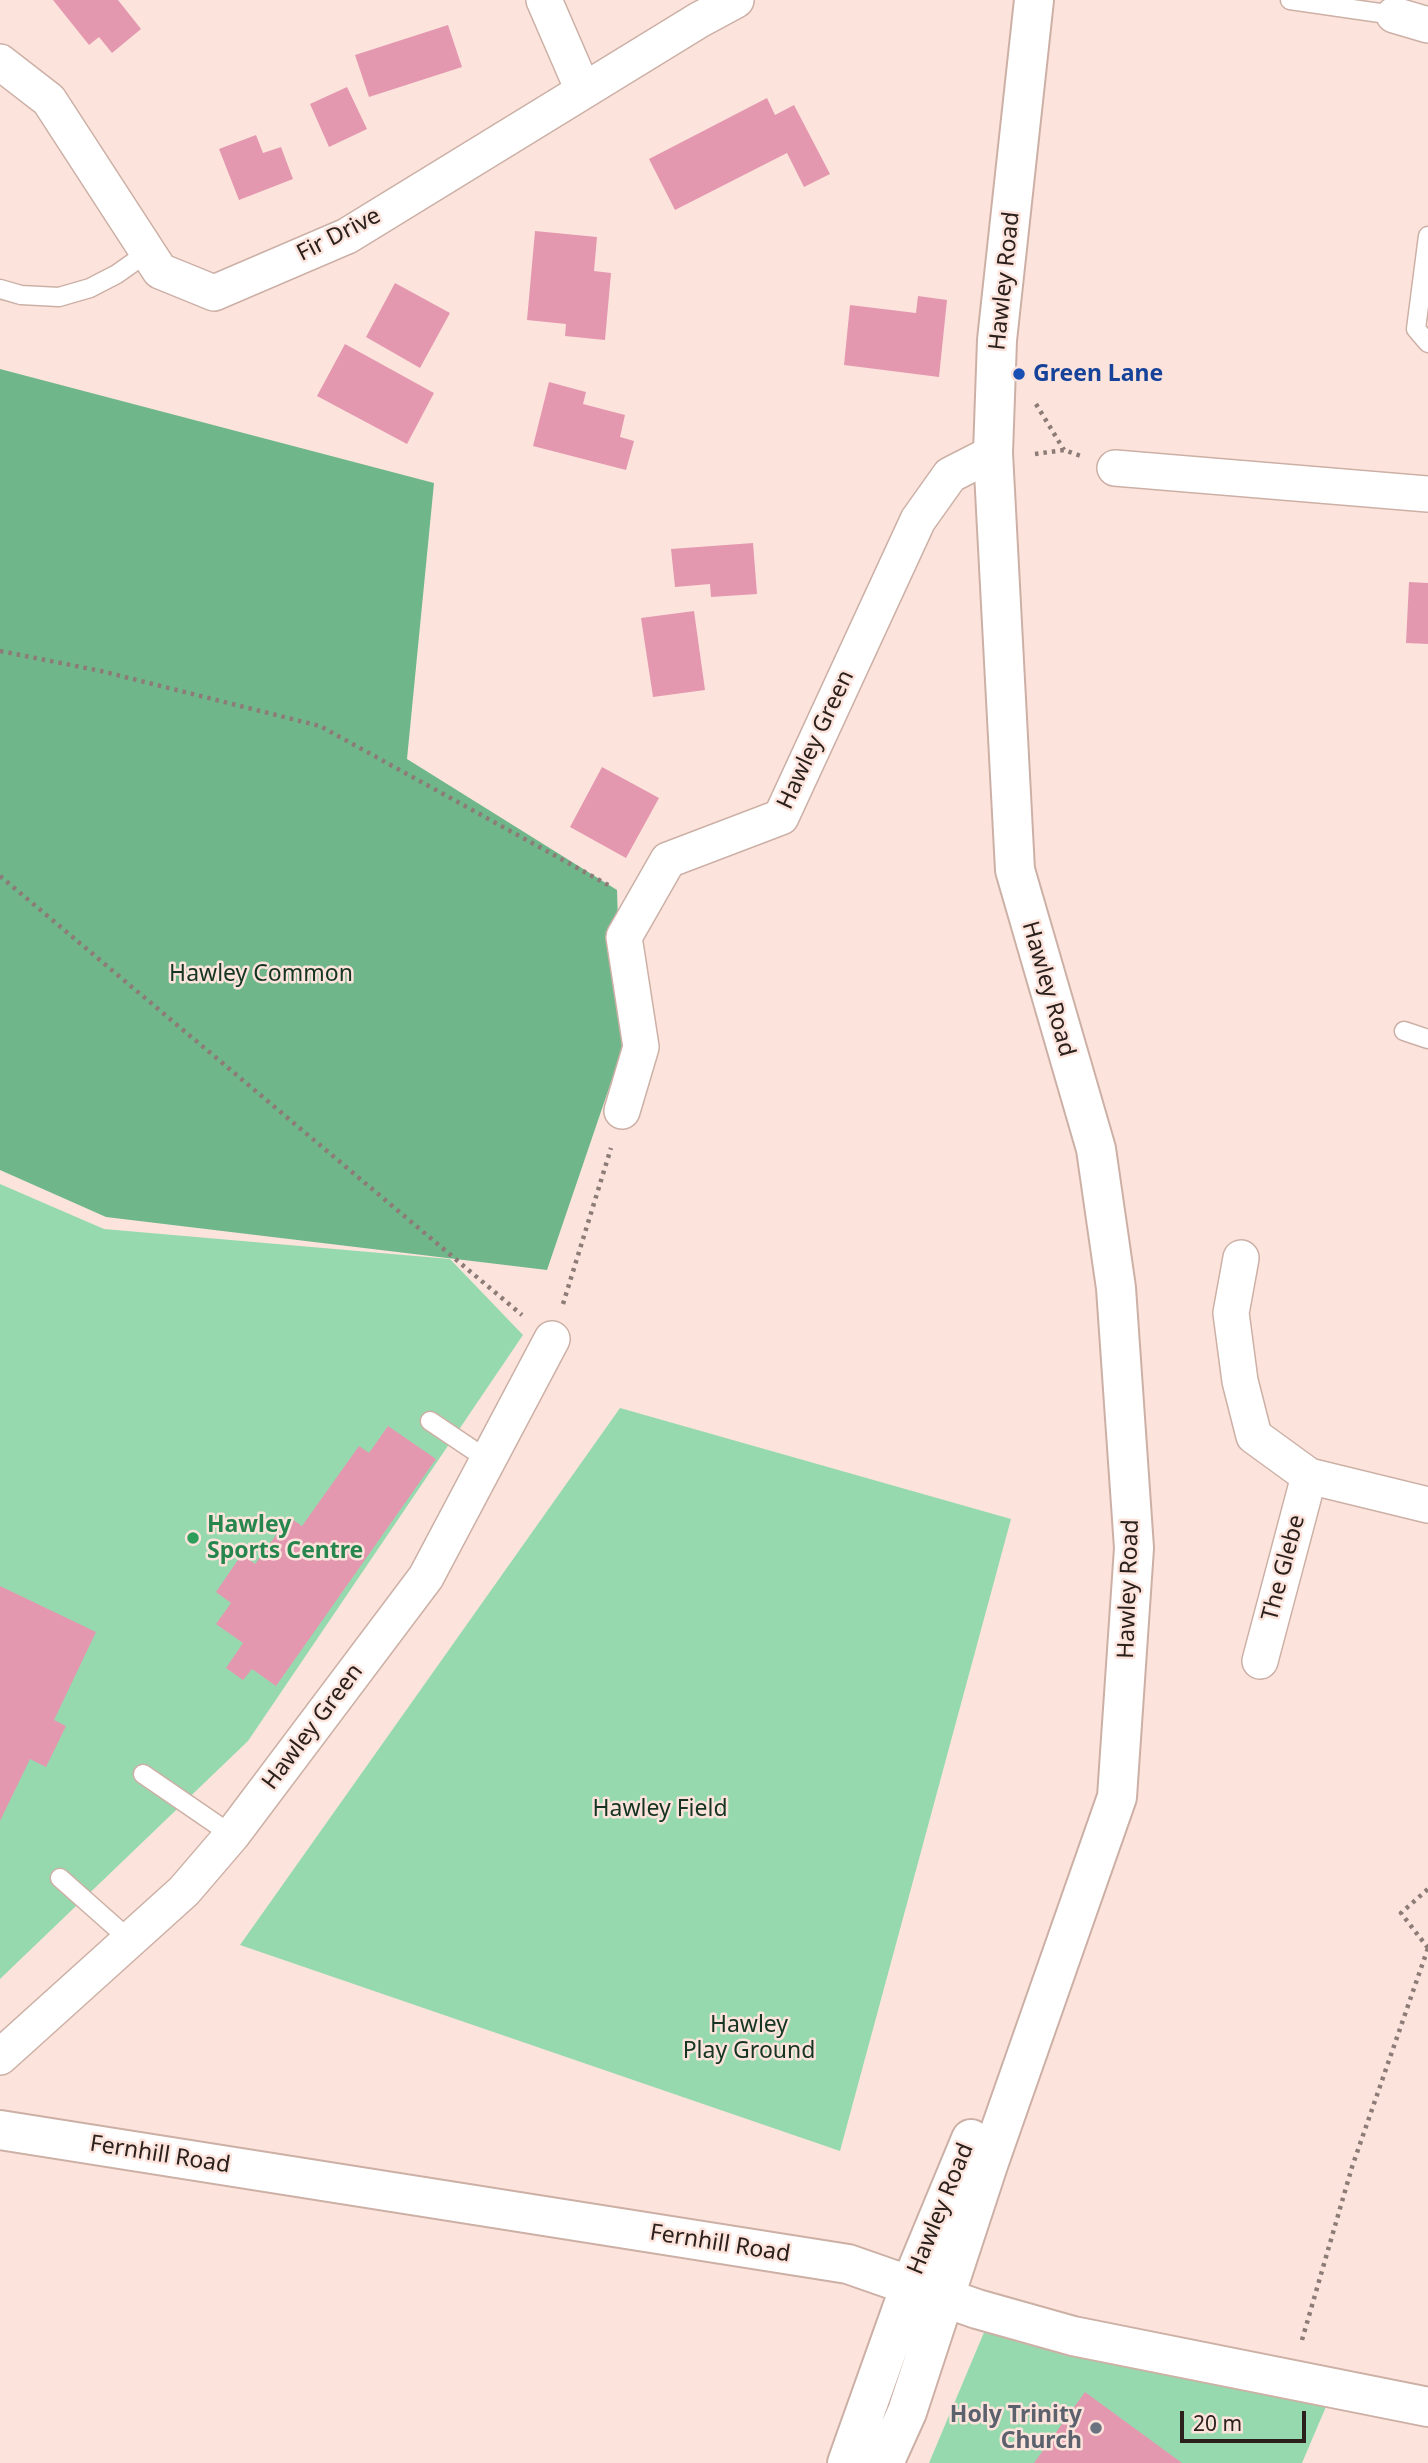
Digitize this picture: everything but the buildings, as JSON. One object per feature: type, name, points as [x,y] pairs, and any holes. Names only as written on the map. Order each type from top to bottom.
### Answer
[{"type":"main road","name":"Hawley Road","points":[[884,2463],[907,2412],[988,2165],[1116,1797],[1135,1548],[1116,1288],[1096,1149],[1014,870],[1011,454],[998,340],[1034,0]]},
{"type":"main road","name":"Hawley Road","points":[[847,2463],[910,2286],[931,2240],[990,2089],[1033,2002],[1058,1966]]},
{"type":"main road","name":"Fernhill Road","points":[[0,2130],[849,2264],[910,2286],[1073,2336],[1428,2407]]},
{"type":"street","points":[[544,0],[583,90]]},
{"type":"street","name":"Fir Drive","points":[[0,62],[49,100],[160,271],[214,293],[347,236],[583,90],[736,0]]},
{"type":"street","points":[[1394,15],[1428,25]]},
{"type":"street","name":"Hawley Green","points":[[622,1111],[641,1047],[624,937],[668,860],[782,817],[918,520],[950,475],[1011,454]]},
{"type":"street","points":[[1115,468],[1428,494]]},
{"type":"street","points":[[1241,1258],[1231,1313],[1240,1381],[1254,1436],[1309,1476],[1428,1505]]},
{"type":"street","name":"Hawley Green","points":[[0,2057],[184,1891],[232,1835],[426,1577],[552,1339]]},
{"type":"street","name":"The Glebe","points":[[1260,1661],[1309,1476]]},
{"type":"lane","points":[[1290,0],[1394,15]]},
{"type":"lane","points":[[1428,236],[1416,329],[1428,343]]},
{"type":"lane","points":[[0,289],[21,295],[59,297],[90,288],[117,274],[148,252]]},
{"type":"lane","points":[[1404,1031],[1428,1040]]},
{"type":"lane","points":[[430,1420],[488,1460]]},
{"type":"lane","points":[[143,1774],[232,1835]]},
{"type":"lane","points":[[60,1878],[130,1940]]},
{"type":"path","points":[[1031,396],[1064,450]]},
{"type":"path","points":[[1011,454],[1064,450],[1115,468]]},
{"type":"path","points":[[0,651],[101,671],[320,726],[617,890],[648,896]]},
{"type":"path","points":[[0,876],[552,1339],[622,1111]]},
{"type":"path","points":[[1291,2378],[1352,2168],[1428,1948],[1401,1913],[1428,1889]]},
{"type":"green space","name":"Hawley Common","points":[[0,369],[434,483],[407,759],[617,890],[622,1050],[547,1270],[106,1217],[0,1170]]},
{"type":"green space","name":"Hawley Sports Centre","points":[[0,1184],[104,1229],[450,1259],[523,1335],[248,1741],[0,1979]]},
{"type":"green space","name":"Hawley Field","points":[[620,1408],[1011,1519],[840,2151],[240,1945]]},
{"type":"green space","points":[[985,2330],[1328,2402],[1302,2463],[929,2463]]},
{"type":"place","name":"Green Lane","points":[[1019,374]]},
{"type":"place","name":"Hawley Sports Centre","points":[[193,1538]]},
{"type":"place","name":"Holy Trinity Church","points":[[1096,2428]]},
{"type":"park label","name":"Hawley Play Ground","points":[[749,2038]]}]
